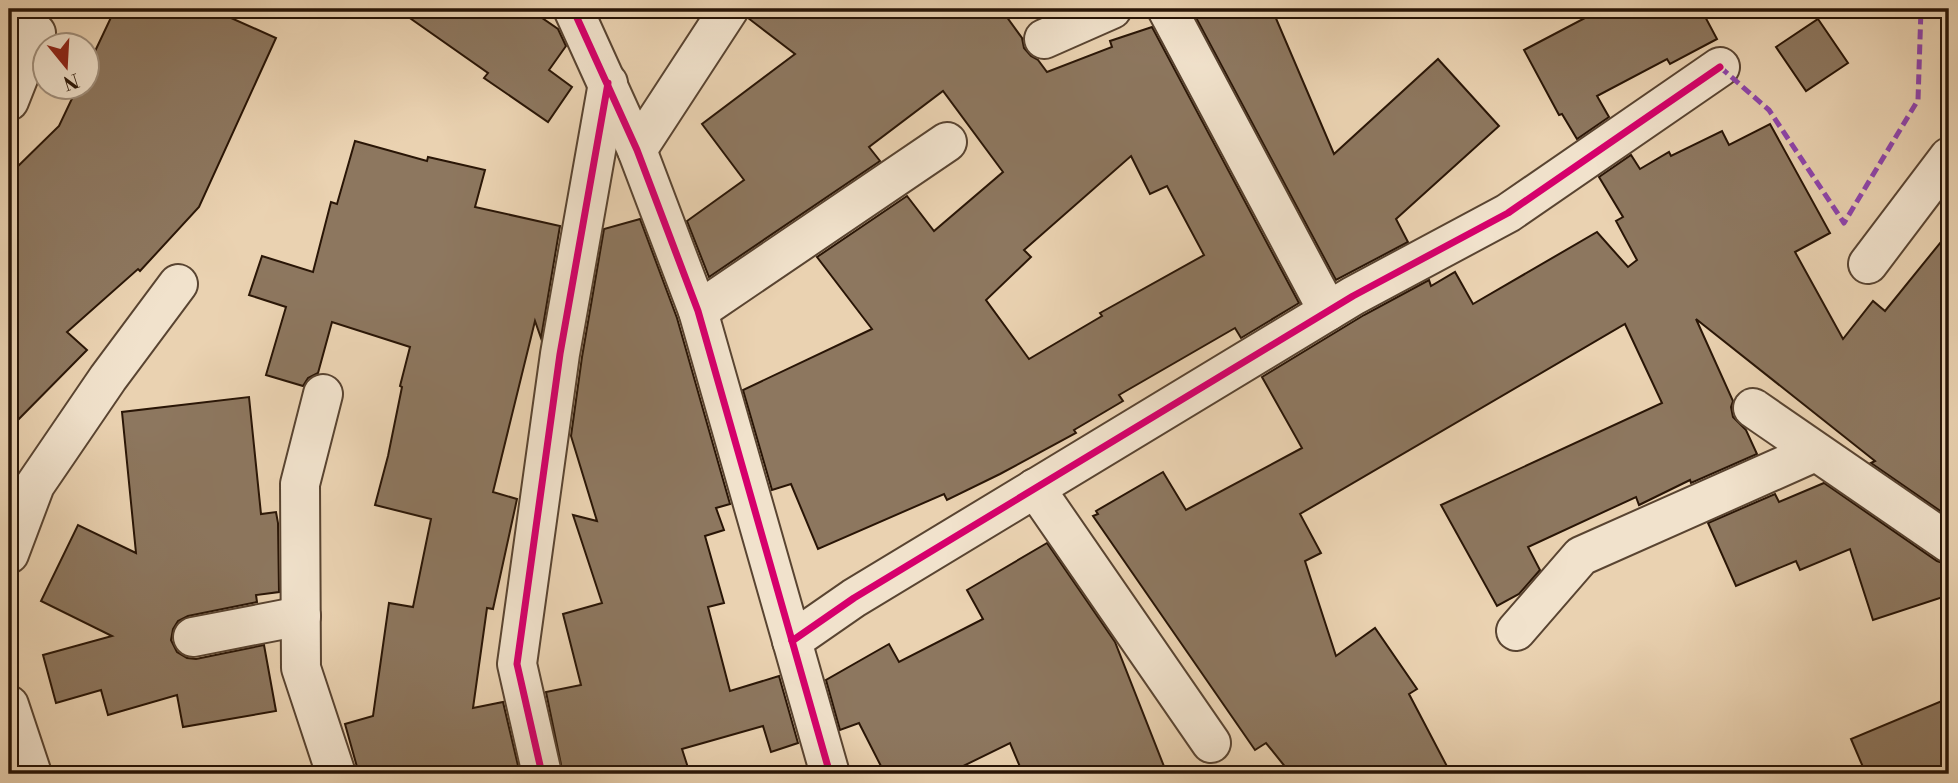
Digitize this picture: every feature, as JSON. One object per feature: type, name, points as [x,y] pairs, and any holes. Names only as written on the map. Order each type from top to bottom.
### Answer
[{"type":"street","points":[[573,9],[637,150],[698,311],[827,773]]},
{"type":"street","points":[[637,150],[729,9]]},
{"type":"street","points":[[1044,39],[1112,9]]},
{"type":"street","points":[[1167,9],[1328,311]]},
{"type":"street","points":[[9,16],[36,33],[9,101]]},
{"type":"street","points":[[792,641],[854,598],[1328,311],[1508,213],[1720,67]]},
{"type":"street","points":[[542,774],[517,664],[560,354],[608,83]]},
{"type":"street","points":[[698,311],[947,142]]},
{"type":"street","points":[[1868,264],[1949,156]]},
{"type":"street","points":[[9,554],[35,485],[108,378],[178,284]]},
{"type":"street","points":[[323,394],[300,484],[301,668],[335,774]]},
{"type":"street","points":[[1753,408],[1949,543]]},
{"type":"street","points":[[1516,631],[1581,556],[1815,452]]},
{"type":"street","points":[[1035,488],[1211,743]]},
{"type":"street","points":[[193,637],[301,616]]},
{"type":"street","points":[[9,705],[32,774]]},
{"type":"building","points":[[115,9],[211,9],[276,38],[199,207],[140,271],[138,269],[67,332],[87,350],[9,429],[9,175],[59,126],[70,102],[102,102],[102,36]]},
{"type":"building","points":[[397,9],[529,9],[558,29],[566,46],[549,70],[572,87],[548,122],[484,78],[488,73]]},
{"type":"building","points":[[751,9],[1001,9],[1022,38],[1024,48],[1047,72],[1112,47],[1110,41],[1152,27],[1299,303],[1241,338],[1235,328],[1119,395],[1123,401],[1074,430],[1076,433],[1000,474],[947,500],[944,494],[818,549],[791,484],[772,490],[743,390],[872,329],[817,257],[907,196],[934,231],[1003,172],[943,91],[869,147],[880,161],[709,277],[687,221],[744,180],[702,124],[795,54],[748,18]],"holes":[[[1131,156],[1150,194],[1167,186],[1204,255],[1100,313],[1102,316],[1029,359],[986,300],[1031,257],[1024,250]]]},
{"type":"building","points":[[1203,9],[1272,9],[1334,154],[1438,59],[1499,126],[1396,219],[1408,242],[1336,280],[1193,12]]},
{"type":"building","points":[[1602,9],[1701,9],[1717,39],[1670,64],[1667,59],[1597,96],[1609,117],[1577,139],[1562,114],[1559,115],[1524,50]]},
{"type":"building","points":[[1818,19],[1848,63],[1806,91],[1776,47]]},
{"type":"building","points":[[1770,124],[1830,233],[1795,252],[1843,339],[1873,301],[1885,311],[1949,232],[1949,517],[1871,463],[1875,461],[1696,319],[1733,401],[1733,417],[1746,430],[1757,454],[1691,483],[1690,480],[1639,505],[1636,497],[1528,547],[1540,570],[1519,594],[1497,606],[1441,505],[1662,403],[1625,324],[1300,514],[1321,553],[1305,561],[1336,656],[1375,628],[1417,689],[1409,694],[1451,774],[1291,774],[1266,743],[1255,750],[1093,516],[1098,514],[1096,511],[1163,472],[1186,510],[1302,448],[1262,377],[1364,315],[1429,280],[1431,286],[1455,272],[1473,304],[1597,232],[1628,267],[1637,260],[1616,221],[1623,217],[1599,177],[1631,155],[1640,169],[1669,152],[1671,156],[1722,131],[1729,145]]},
{"type":"building","points":[[355,141],[427,161],[428,157],[485,170],[475,207],[560,226],[541,338],[535,321],[493,492],[517,499],[493,609],[487,608],[473,708],[503,702],[520,774],[359,774],[345,724],[373,716],[389,603],[413,607],[431,519],[375,505],[410,347],[332,322],[318,373],[308,378],[303,386],[266,375],[286,307],[249,295],[262,256],[313,272],[331,202],[337,204]]},
{"type":"building","points":[[640,219],[677,318],[730,504],[716,508],[724,530],[705,536],[724,603],[708,607],[730,691],[779,676],[798,743],[771,752],[763,726],[682,749],[690,774],[563,774],[546,692],[581,685],[563,614],[602,603],[573,515],[597,521],[571,436],[604,229]]},
{"type":"building","points":[[249,397],[261,514],[276,512],[278,523],[279,592],[256,595],[257,602],[188,616],[178,621],[171,640],[177,652],[187,658],[196,659],[264,645],[276,711],[183,727],[177,695],[108,715],[101,690],[56,703],[43,655],[112,636],[41,601],[78,525],[136,553],[122,412]]},
{"type":"building","points":[[1824,483],[1937,561],[1949,565],[1949,595],[1873,620],[1850,549],[1800,570],[1796,561],[1736,586],[1708,523],[1775,494],[1779,502]]},
{"type":"building","points":[[1047,543],[1115,642],[1167,774],[1023,774],[1010,743],[947,774],[885,774],[859,723],[840,730],[826,680],[889,644],[899,662],[983,619],[967,590]]},
{"type":"building","points":[[1949,698],[1949,774],[1866,774],[1851,739]]},
{"type":"marked path","points":[[1720,67],[1769,110],[1844,223],[1918,100],[1921,9]]},
{"type":"cycle path","points":[[573,9],[637,150],[698,311],[830,774]]},
{"type":"cycle path","points":[[792,641],[854,598],[1353,296],[1508,213],[1720,67]]},
{"type":"cycle path","points":[[542,774],[517,664],[560,354],[608,83]]}]
